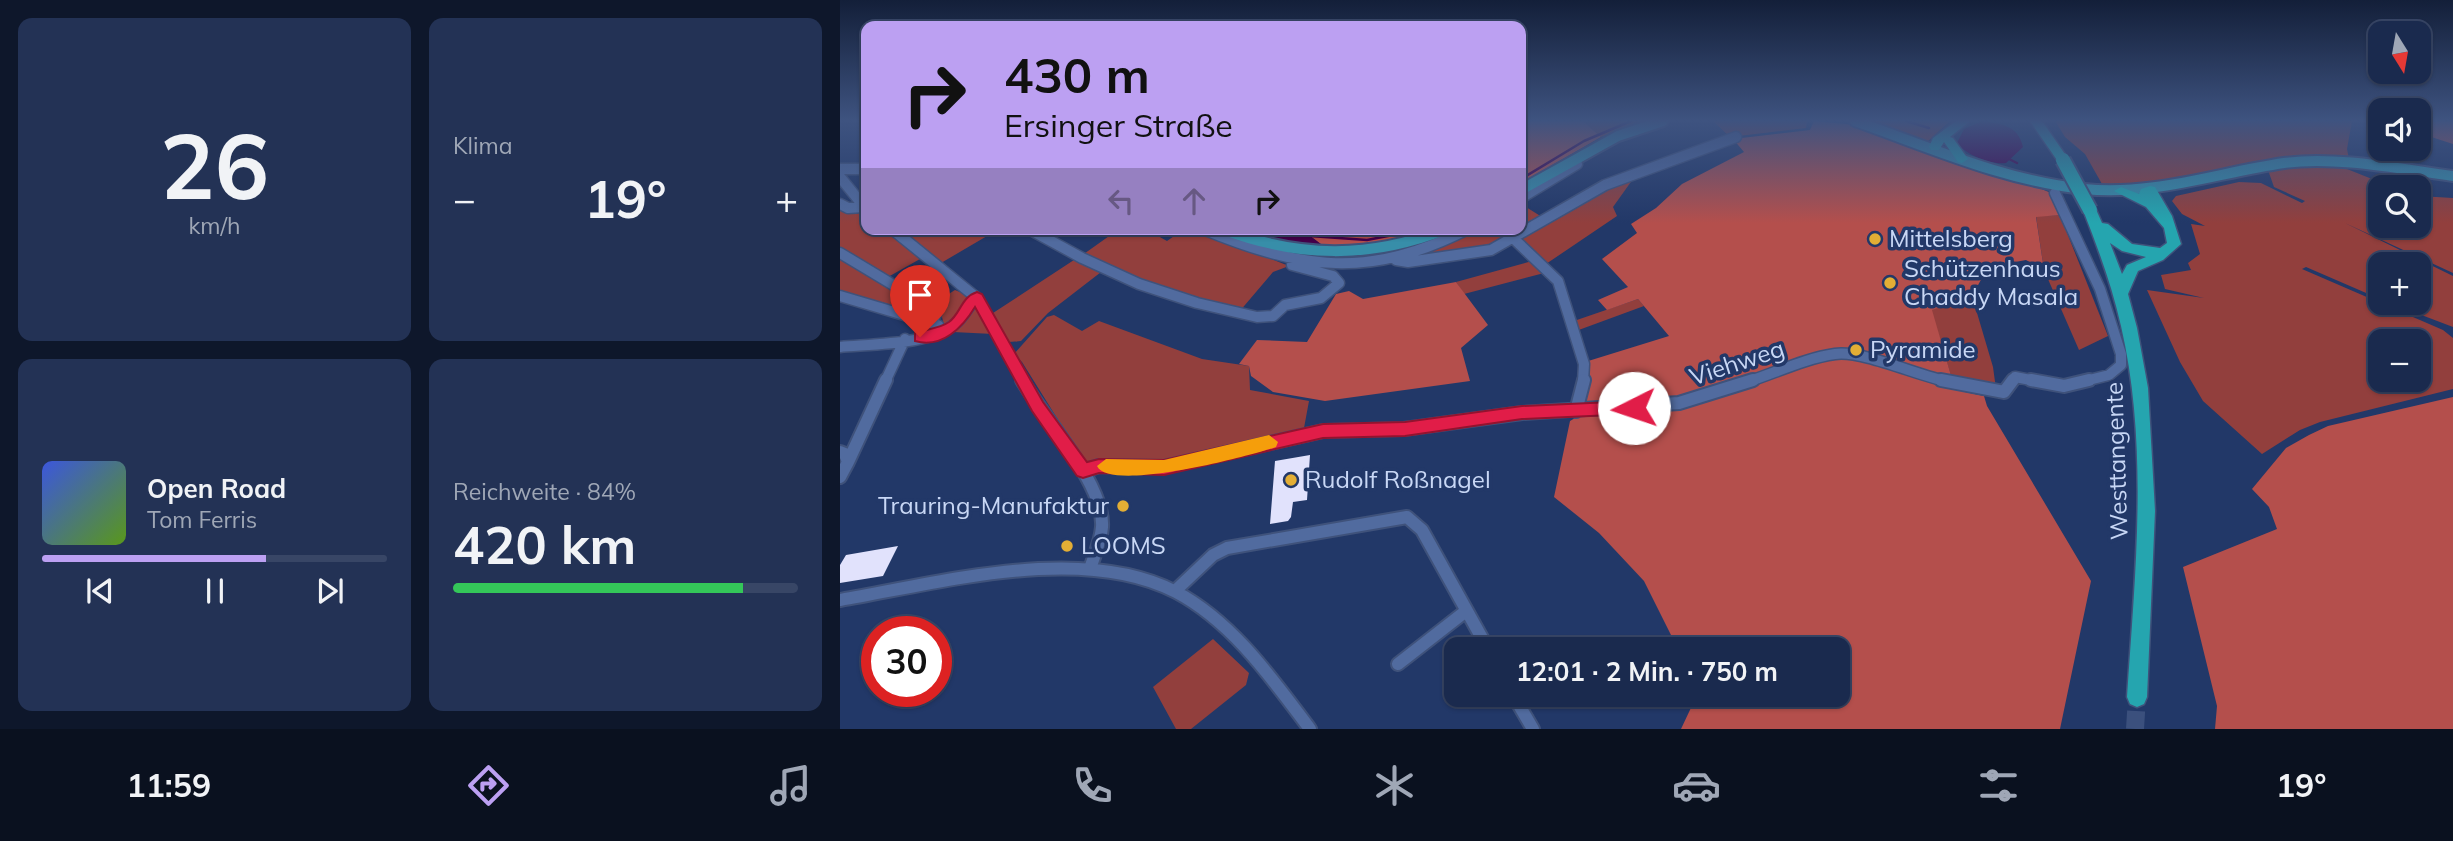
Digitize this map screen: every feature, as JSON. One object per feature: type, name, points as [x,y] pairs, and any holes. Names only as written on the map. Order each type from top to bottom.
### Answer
[{"type":"highway","points":[[1960,155],[1962,159]]},
{"type":"highway","name":"Westtangente","points":[[2060,155],[2092,213],[2121,293],[2142,394],[2146,517],[2137,697]]},
{"type":"highway","points":[[2121,191],[2150,197],[2168,225],[2174,244],[2168,251],[2132,268],[2121,293]]},
{"type":"highway","points":[[2092,213],[2110,237],[2125,247],[2147,253],[2168,251]]},
{"type":"main road","points":[[1526,187],[1581,155]]},
{"type":"main road","points":[[1952,155],[2007,174],[2057,186],[2121,191]]},
{"type":"main road","points":[[2150,197],[2286,163],[2364,164],[2453,176]]},
{"type":"main road","points":[[1240,235],[1278,248],[1321,254],[1381,249],[1426,235]]},
{"type":"street","points":[[1526,195],[1586,159],[1585,155]]},
{"type":"street","points":[[1526,232],[1605,186],[1688,155]]},
{"type":"street","points":[[840,169],[861,169]]},
{"type":"street","points":[[840,177],[861,204]]},
{"type":"street","name":"Viehweg","points":[[1083,471],[1099,466],[1164,467],[1323,431],[1405,429],[1522,413],[1679,403],[1836,354],[1867,357],[1920,376],[2004,393],[2015,377],[2064,386],[2109,375],[2121,365],[2121,354],[2100,289],[2055,193]]},
{"type":"street","points":[[841,205],[852,195]]},
{"type":"street","points":[[841,205],[861,208]]},
{"type":"street","points":[[899,235],[977,298],[1037,407],[1083,471],[1098,497],[1102,520],[1099,547],[1090,569]]},
{"type":"street","points":[[1039,235],[1151,290],[1246,315],[1273,316],[1285,305],[1307,303],[1321,298],[1339,283],[1334,276],[1292,265],[1293,260]]},
{"type":"street","points":[[1220,235],[1293,260],[1341,267],[1396,260],[1456,235]]},
{"type":"street","points":[[1396,260],[1408,262],[1462,257],[1491,250],[1521,235]]},
{"type":"street","points":[[1514,239],[1558,281],[1584,364],[1584,379],[1576,411]]},
{"type":"street","points":[[840,253],[853,258],[925,304],[936,314],[933,321]]},
{"type":"street","points":[[840,296],[873,304],[911,319],[933,321],[946,331]]},
{"type":"street","points":[[840,347],[946,331],[956,325],[970,303],[977,298]]},
{"type":"street","points":[[840,477],[844,457],[905,339]]},
{"type":"street","points":[[1175,591],[1213,555],[1227,548],[1398,516],[1407,517],[1419,526],[1481,637]]},
{"type":"street","points":[[840,600],[1023,572],[1090,569],[1122,573],[1175,591],[1212,617],[1247,652],[1310,729]]},
{"type":"street","points":[[1398,664],[1466,611]]},
{"type":"street","points":[[1520,707],[1533,729]]},
{"type":"shaded area","points":[[1526,155],[1570,155],[1526,180]]},
{"type":"shaded area","points":[[1738,155],[1944,155],[2051,193],[2060,215],[2036,217],[2044,270],[2026,260],[1988,267],[1972,296],[1932,310],[1952,379],[1965,392],[1984,396],[1987,406],[2091,581],[2060,729],[1681,729],[1691,707],[1850,707],[1850,637],[1672,637],[1644,581],[1599,533],[1554,497],[1570,421],[1582,414],[1585,362],[1669,336],[1638,299],[1607,310],[1598,300],[1628,287],[1602,259],[1637,233],[1631,224],[1656,208],[1682,184]]},
{"type":"shaded area","points":[[1973,155],[2014,155],[2006,163],[1986,161]]},
{"type":"shaded area","points":[[2086,155],[2348,155],[2349,159],[2151,185],[2102,184]]},
{"type":"shaded area","points":[[2310,165],[2342,167],[2368,177],[2368,234],[2345,223],[2368,234],[2368,238],[2376,238],[2404,252],[2368,252],[2368,294],[2306,267],[2302,269],[2368,298],[2368,315],[2408,315],[2443,330],[2453,338],[2453,389],[2320,422],[2300,430],[2262,454],[2203,401],[2180,362],[2147,290],[2204,298],[2165,289],[2161,275],[2191,270],[2188,263],[2200,254],[2191,224],[2205,226],[2182,214],[2172,201],[2176,196],[2239,182],[2261,183],[2302,203],[2305,201],[2274,187],[2268,170]]},
{"type":"shaded area","points":[[1633,179],[1613,207],[1617,216],[1546,264],[1519,238],[1526,235],[1597,190]]},
{"type":"shaded area","points":[[2431,197],[2453,198],[2453,273],[2431,263],[2431,252],[2408,252],[2377,238],[2431,238]]},
{"type":"shaded area","points":[[1526,207],[1542,217],[1526,227]]},
{"type":"shaded area","points":[[840,209],[859,210],[861,235],[890,235],[920,259],[888,277],[840,252]]},
{"type":"shaded area","points":[[2060,215],[2108,336],[2079,350],[2044,270],[2036,216]]},
{"type":"shaded area","points":[[904,235],[989,235],[941,263]]},
{"type":"shaded area","points":[[1111,235],[1156,235],[1167,241],[1176,235],[1210,235],[1289,266],[1273,272],[1239,312],[1152,288],[1081,256]]},
{"type":"shaded area","points":[[1255,235],[1309,235],[1326,248],[1277,242]]},
{"type":"shaded area","points":[[1309,235],[1416,235],[1394,242],[1326,248]]},
{"type":"shaded area","points":[[1461,235],[1514,235],[1498,245],[1404,260]]},
{"type":"shaded area","points":[[840,256],[927,308],[931,314],[929,317],[840,295]]},
{"type":"shaded area","points":[[1077,258],[1105,269],[1048,313],[1021,341],[1009,342],[993,313]]},
{"type":"shaded area","points":[[1536,260],[1548,272],[1464,294],[1456,282]]},
{"type":"shaded area","points":[[2431,265],[2453,276],[2453,327],[2422,315],[2431,315]]},
{"type":"shaded area","points":[[1456,282],[1488,325],[1461,348],[1470,381],[1325,401],[1273,392],[1251,376],[1249,366],[1239,364],[1257,340],[1307,342],[1336,294],[1349,291],[1363,299]]},
{"type":"shaded area","points":[[955,290],[967,295],[960,313],[947,326],[944,325],[941,313],[931,305]]},
{"type":"shaded area","points":[[1972,296],[1993,367],[1996,389],[1952,379],[1931,310]]},
{"type":"shaded area","points":[[1638,299],[1644,306],[1576,331],[1571,322]]},
{"type":"shaded area","points":[[974,306],[978,307],[993,334],[953,332]]},
{"type":"shaded area","points":[[1054,315],[1082,331],[1099,321],[1202,359],[1249,366],[1250,390],[1309,401],[1304,428],[1158,463],[1085,463],[1022,362],[1014,354],[1047,317]]},
{"type":"shaded area","points":[[2453,397],[2453,729],[2215,729],[2217,706],[2183,567],[2277,529],[2269,507],[2252,489],[2286,448],[2328,426]]},
{"type":"shaded area","points":[[1213,639],[1249,673],[1246,685],[1191,729],[1176,729],[1153,687]]},
{"type":"building","name":"Rudolf Roßnagel","points":[[1310,455],[1307,500],[1293,502],[1288,521],[1270,524],[1275,461]]},
{"type":"building","points":[[898,546],[883,576],[840,583],[840,565],[846,555]]},
{"type":"waterway","points":[[1526,176],[1561,155]]},
{"type":"waterway","points":[[2007,158],[2017,163]]},
{"type":"waterway","points":[[1310,236],[1367,240],[1393,235]]},
{"type":"tunnel","points":[[2135,729],[2137,697]]},
{"type":"slow traffic","points":[[1106,466],[1164,467],[1269,442]]},
{"type":"place","name":"Mittelsberg","points":[[1875,239]]},
{"type":"place","name":"Schützenhaus Chaddy Masala","points":[[1890,283]]},
{"type":"place","name":"Pyramide","points":[[1856,350]]},
{"type":"place","name":"Rudolf Roßnagel","points":[[1291,480]]},
{"type":"place","name":"Trauring-Manufaktur","points":[[1123,506]]},
{"type":"place","name":"LOOMS","points":[[1067,546]]},
{"type":"route","points":[[920,337],[946,331],[956,325],[970,303],[977,298],[1037,407],[1083,471],[1099,466],[1164,467],[1323,431],[1405,429],[1522,413],[1634,408]]}]
